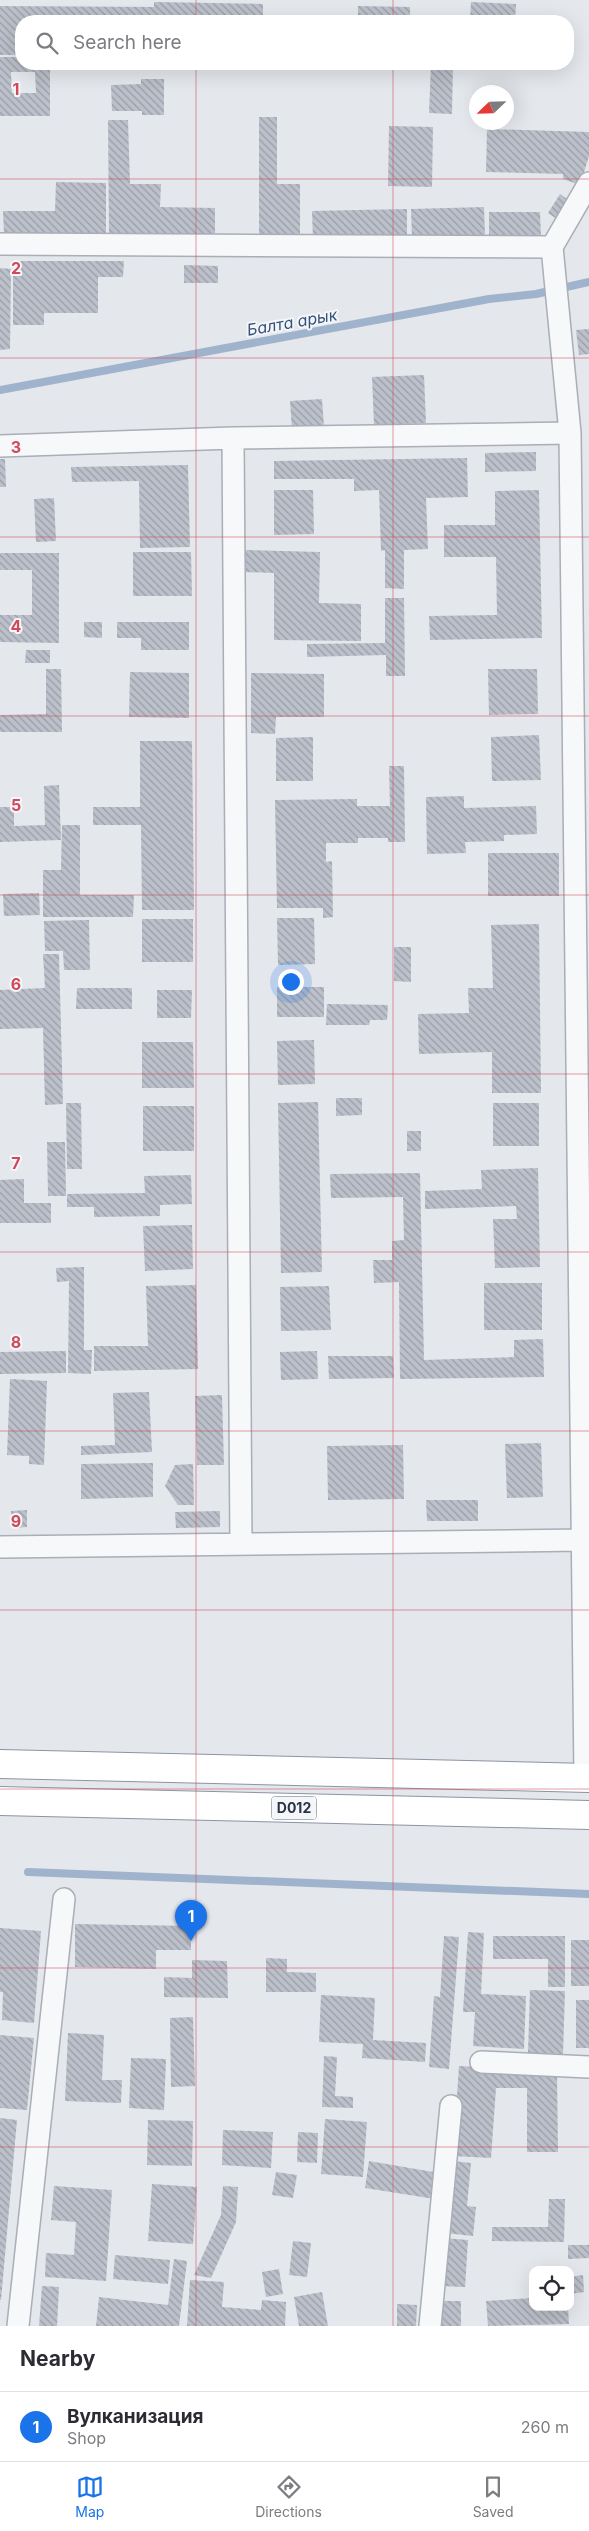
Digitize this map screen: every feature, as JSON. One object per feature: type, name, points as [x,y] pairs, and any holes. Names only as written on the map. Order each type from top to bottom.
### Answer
[{"type":"highway","points":[[0,1764],[587,1778]]},
{"type":"highway","name":"D012","points":[[0,1801],[589,1815]]},
{"type":"street","points":[[587,1778],[570,433],[552,247],[589,183]]},
{"type":"street","points":[[0,244],[552,247]]},
{"type":"street","points":[[0,446],[233,438],[570,433]]},
{"type":"street","points":[[233,438],[241,1544]]},
{"type":"street","points":[[0,1547],[583,1540]]},
{"type":"street","points":[[18,2326],[64,1899]]},
{"type":"street","points":[[481,2062],[589,2067]]},
{"type":"street","points":[[430,2326],[451,2106]]},
{"type":"building","points":[[154,2],[263,4],[263,15],[15,15],[15,55],[0,55],[0,6],[154,7]]},
{"type":"building","points":[[471,2],[516,4],[515,15],[470,15]]},
{"type":"building","points":[[358,6],[410,7],[410,15],[358,15]]},
{"type":"building","points":[[0,57],[15,57],[15,70],[50,70],[50,116],[0,116]],"holes":[[[11,72],[35,72],[36,93],[12,93]]]},
{"type":"building","points":[[431,70],[453,70],[452,114],[429,113]]},
{"type":"building","points":[[141,79],[164,79],[164,115],[142,115],[142,111],[112,111],[111,85],[141,84]]},
{"type":"building","points":[[259,117],[277,117],[277,184],[300,184],[300,237],[259,237]]},
{"type":"building","points":[[108,120],[128,120],[130,184],[161,184],[160,207],[215,208],[215,238],[109,236]]},
{"type":"building","points":[[389,126],[433,127],[432,187],[388,186]]},
{"type":"building","points":[[487,130],[589,132],[589,156],[580,185],[563,179],[563,174],[486,172]]},
{"type":"building","points":[[56,182],[106,183],[106,238],[55,237],[55,233],[4,234],[3,211],[55,211]]},
{"type":"building","points":[[560,194],[570,201],[558,220],[548,213]]},
{"type":"building","points":[[484,207],[485,235],[412,237],[411,209]]},
{"type":"building","points":[[407,209],[407,239],[313,240],[312,211]]},
{"type":"building","points":[[489,212],[540,212],[541,237],[489,237]]},
{"type":"building","points":[[13,261],[124,261],[123,277],[98,277],[98,313],[44,313],[44,325],[13,325]]},
{"type":"building","points":[[184,265],[218,266],[218,283],[184,283]]},
{"type":"building","points":[[0,268],[11,269],[10,349],[0,350]]},
{"type":"building","points":[[589,329],[589,354],[579,355],[576,330]]},
{"type":"building","points":[[424,375],[426,423],[374,425],[372,377]]},
{"type":"building","points":[[322,399],[324,427],[292,430],[290,401]]},
{"type":"building","points":[[536,452],[536,471],[485,472],[485,453]]},
{"type":"building","points":[[467,458],[468,497],[426,498],[428,549],[404,550],[404,589],[385,588],[385,550],[381,551],[379,490],[354,491],[354,479],[274,479],[274,461]]},
{"type":"building","points":[[0,459],[5,459],[6,487],[0,487]]},
{"type":"building","points":[[188,465],[190,547],[140,548],[139,481],[72,482],[71,467]]},
{"type":"building","points":[[274,490],[313,490],[314,534],[274,535]]},
{"type":"building","points":[[539,490],[542,638],[430,640],[429,616],[497,615],[496,557],[444,557],[444,525],[495,525],[495,491]]},
{"type":"building","points":[[54,498],[56,541],[36,542],[34,499]]},
{"type":"building","points":[[244,550],[320,552],[319,603],[361,604],[361,641],[274,640],[274,573],[244,572]]},
{"type":"building","points":[[133,552],[191,552],[192,596],[133,596]]},
{"type":"building","points":[[0,553],[59,553],[59,643],[0,642],[0,615],[32,615],[32,570],[0,570]]},
{"type":"building","points":[[385,598],[404,598],[405,676],[386,676],[386,655],[307,657],[307,644],[385,643]]},
{"type":"building","points":[[84,622],[102,622],[102,638],[84,637]]},
{"type":"building","points":[[117,622],[189,622],[189,650],[141,650],[141,638],[117,638]]},
{"type":"building","points":[[26,650],[50,650],[50,663],[25,663]]},
{"type":"building","points":[[46,669],[61,669],[62,732],[0,732],[0,715],[46,714]]},
{"type":"building","points":[[488,669],[537,669],[538,714],[489,715]]},
{"type":"building","points":[[130,672],[189,673],[189,718],[129,717]]},
{"type":"building","points":[[251,673],[324,674],[324,717],[276,717],[275,734],[251,733]]},
{"type":"building","points":[[539,735],[541,780],[492,781],[491,737]]},
{"type":"building","points":[[313,737],[313,781],[276,781],[276,738]]},
{"type":"building","points":[[140,741],[192,741],[194,910],[142,910],[141,825],[93,825],[93,807],[140,807]]},
{"type":"building","points":[[389,766],[404,766],[405,842],[388,842],[388,838],[358,838],[358,843],[326,843],[326,862],[332,861],[333,917],[323,918],[323,908],[277,908],[275,800],[357,799],[357,806],[390,806]]},
{"type":"building","points":[[59,785],[61,840],[0,842],[0,807],[14,807],[14,826],[45,825],[44,786]]},
{"type":"building","points":[[464,796],[464,808],[536,806],[537,834],[504,835],[504,841],[465,842],[466,853],[427,854],[426,797]]},
{"type":"building","points":[[62,825],[80,825],[80,895],[134,895],[133,917],[43,917],[43,870],[61,870]]},
{"type":"building","points":[[488,853],[559,853],[559,896],[488,896]]},
{"type":"building","points":[[39,893],[40,915],[4,916],[3,894]]},
{"type":"building","points":[[277,918],[314,918],[315,964],[278,965]]},
{"type":"building","points":[[142,919],[193,919],[193,962],[142,962]]},
{"type":"building","points":[[89,920],[90,970],[64,970],[63,951],[45,951],[44,921]]},
{"type":"building","points":[[539,924],[541,1093],[492,1093],[492,1052],[419,1054],[418,1014],[469,1013],[468,988],[493,988],[491,925]]},
{"type":"building","points":[[394,947],[411,947],[411,982],[394,981]]},
{"type":"building","points":[[43,954],[59,954],[63,1104],[45,1105],[43,1028],[0,1029],[0,990],[45,988]]},
{"type":"building","points":[[277,987],[324,987],[324,1017],[277,1017]]},
{"type":"building","points":[[77,988],[132,988],[132,1009],[76,1009]]},
{"type":"building","points":[[157,990],[192,990],[191,1018],[157,1018]]},
{"type":"building","points":[[327,1004],[388,1005],[387,1020],[370,1020],[369,1025],[326,1025]]},
{"type":"building","points":[[314,1040],[315,1084],[278,1085],[277,1041]]},
{"type":"building","points":[[142,1042],[193,1042],[194,1088],[142,1088]]},
{"type":"building","points":[[336,1098],[362,1098],[362,1115],[336,1116]]},
{"type":"building","points":[[318,1102],[322,1272],[281,1273],[278,1103]]},
{"type":"building","points":[[66,1103],[81,1103],[82,1169],[67,1169]]},
{"type":"building","points":[[493,1103],[539,1103],[539,1146],[493,1146]]},
{"type":"building","points":[[143,1106],[194,1106],[194,1151],[143,1151]]},
{"type":"building","points":[[407,1131],[421,1131],[421,1151],[407,1151]]},
{"type":"building","points":[[47,1142],[65,1142],[66,1196],[48,1196]]},
{"type":"building","points":[[538,1168],[540,1267],[495,1268],[493,1219],[517,1219],[516,1206],[425,1209],[425,1191],[482,1189],[481,1170]]},
{"type":"building","points":[[420,1173],[424,1360],[514,1357],[514,1340],[543,1339],[544,1377],[400,1379],[399,1282],[374,1283],[373,1260],[392,1260],[392,1241],[404,1240],[403,1197],[331,1198],[330,1174]]},
{"type":"building","points":[[191,1175],[192,1204],[160,1205],[160,1216],[94,1217],[94,1207],[67,1207],[67,1194],[145,1193],[144,1176]]},
{"type":"building","points":[[24,1179],[24,1203],[51,1203],[51,1223],[0,1223],[0,1180]]},
{"type":"building","points":[[192,1225],[193,1269],[145,1271],[143,1226]]},
{"type":"building","points":[[84,1267],[84,1350],[92,1350],[91,1374],[68,1373],[69,1281],[57,1282],[56,1268]]},
{"type":"building","points":[[484,1283],[542,1283],[542,1330],[484,1330]]},
{"type":"building","points":[[196,1285],[198,1369],[94,1371],[94,1346],[148,1346],[146,1286]]},
{"type":"building","points":[[329,1286],[331,1330],[281,1331],[280,1287]]},
{"type":"building","points":[[66,1351],[66,1373],[0,1374],[0,1352]]},
{"type":"building","points":[[317,1351],[318,1379],[281,1380],[280,1352]]},
{"type":"building","points":[[328,1356],[393,1356],[394,1378],[329,1379]]},
{"type":"building","points":[[10,1379],[47,1381],[44,1465],[29,1464],[29,1456],[7,1455]]},
{"type":"building","points":[[149,1392],[152,1452],[81,1455],[81,1446],[115,1445],[113,1393]]},
{"type":"building","points":[[222,1395],[224,1465],[197,1465],[195,1396]]},
{"type":"building","points":[[541,1443],[543,1497],[507,1498],[505,1444]]},
{"type":"building","points":[[403,1445],[404,1499],[328,1500],[327,1446]]},
{"type":"building","points":[[153,1463],[153,1497],[81,1499],[81,1464]]},
{"type":"building","points":[[193,1464],[194,1505],[178,1505],[165,1486],[175,1465]]},
{"type":"building","points":[[426,1500],[478,1500],[478,1521],[427,1521]]},
{"type":"building","points":[[27,1510],[27,1527],[12,1528],[11,1511]]},
{"type":"building","points":[[220,1511],[220,1527],[176,1528],[175,1512]]},
{"type":"building","points":[[75,1924],[191,1926],[191,1950],[156,1950],[156,1969],[75,1967]]},
{"type":"building","points":[[0,1928],[41,1931],[34,2023],[2,2020],[3,1992],[0,1992]]},
{"type":"building","points":[[468,1932],[484,1933],[481,1994],[526,1996],[524,2049],[473,2046],[475,2012],[463,2012]]},
{"type":"building","points":[[444,1936],[459,1937],[449,2069],[429,2067],[434,1996],[440,1997]]},
{"type":"building","points":[[493,1936],[565,1936],[565,1987],[548,1987],[548,1959],[493,1959]]},
{"type":"building","points":[[571,1940],[589,1940],[589,1986],[571,1986]]},
{"type":"building","points":[[266,1958],[287,1959],[287,1972],[316,1973],[316,1992],[266,1992]]},
{"type":"building","points":[[192,1960],[227,1961],[228,1998],[164,1997],[164,1977],[192,1978]]},
{"type":"building","points":[[530,1990],[565,1991],[563,2054],[528,2053]]},
{"type":"building","points":[[321,1995],[375,1998],[373,2040],[426,2043],[425,2062],[362,2058],[363,2044],[319,2042]]},
{"type":"building","points":[[576,2000],[589,2000],[589,2048],[576,2048]]},
{"type":"building","points":[[193,2017],[195,2086],[171,2087],[170,2018]]},
{"type":"building","points":[[68,2033],[104,2035],[102,2080],[122,2080],[121,2103],[65,2101]]},
{"type":"building","points":[[0,2035],[34,2038],[27,2110],[0,2108]]},
{"type":"building","points":[[324,2056],[337,2057],[335,2096],[353,2097],[353,2108],[322,2107]]},
{"type":"building","points":[[131,2058],[166,2059],[164,2110],[129,2108]]},
{"type":"building","points":[[459,2066],[497,2068],[497,2073],[557,2073],[558,2152],[527,2152],[527,2088],[496,2088],[491,2158],[453,2156]]},
{"type":"building","points":[[0,2118],[17,2120],[1,2300],[0,2300]]},
{"type":"building","points":[[325,2119],[367,2122],[363,2177],[321,2174]]},
{"type":"building","points":[[148,2120],[193,2121],[192,2166],[147,2165]]},
{"type":"building","points":[[223,2130],[273,2132],[271,2168],[222,2165]]},
{"type":"building","points":[[298,2132],[318,2133],[317,2163],[297,2162]]},
{"type":"building","points":[[369,2161],[439,2173],[435,2199],[365,2188]]},
{"type":"building","points":[[452,2161],[471,2163],[467,2206],[476,2207],[473,2236],[445,2233]]},
{"type":"building","points":[[276,2172],[297,2175],[293,2198],[272,2195]]},
{"type":"building","points":[[152,2184],[197,2187],[193,2244],[148,2241]]},
{"type":"building","points":[[54,2186],[112,2190],[106,2281],[45,2277],[46,2253],[74,2255],[76,2222],[51,2220]]},
{"type":"building","points":[[223,2186],[238,2187],[236,2222],[211,2278],[194,2275],[221,2215]]},
{"type":"building","points":[[549,2199],[565,2199],[564,2242],[492,2241],[492,2227],[548,2227]]},
{"type":"building","points":[[443,2238],[468,2240],[465,2287],[440,2286]]},
{"type":"building","points":[[293,2241],[311,2243],[307,2277],[289,2275]]},
{"type":"building","points":[[568,2245],[589,2245],[589,2258],[568,2259]]},
{"type":"building","points":[[115,2255],[170,2260],[168,2284],[113,2279]]},
{"type":"building","points":[[174,2259],[187,2261],[179,2326],[96,2326],[99,2297],[168,2305]]},
{"type":"building","points":[[279,2269],[283,2294],[266,2297],[262,2272]]},
{"type":"building","points":[[583,2275],[584,2292],[574,2293],[574,2276]]},
{"type":"building","points":[[190,2280],[224,2282],[222,2307],[261,2310],[262,2300],[286,2302],[285,2326],[187,2326]]},
{"type":"building","points":[[42,2286],[59,2287],[57,2326],[39,2326]]},
{"type":"building","points":[[322,2292],[328,2326],[299,2326],[294,2297]]},
{"type":"building","points":[[529,2298],[529,2311],[568,2311],[569,2324],[488,2326],[486,2301]]},
{"type":"building","points":[[436,2301],[461,2301],[461,2326],[436,2326]]},
{"type":"building","points":[[397,2304],[417,2305],[416,2326],[397,2326]]},
{"type":"waterway","name":"Балта арык","points":[[0,390],[489,299],[536,294],[589,282]]},
{"type":"waterway","points":[[28,1872],[589,1894]]},
{"type":"place","name":"Вулканизация","points":[[191,1941]]}]
